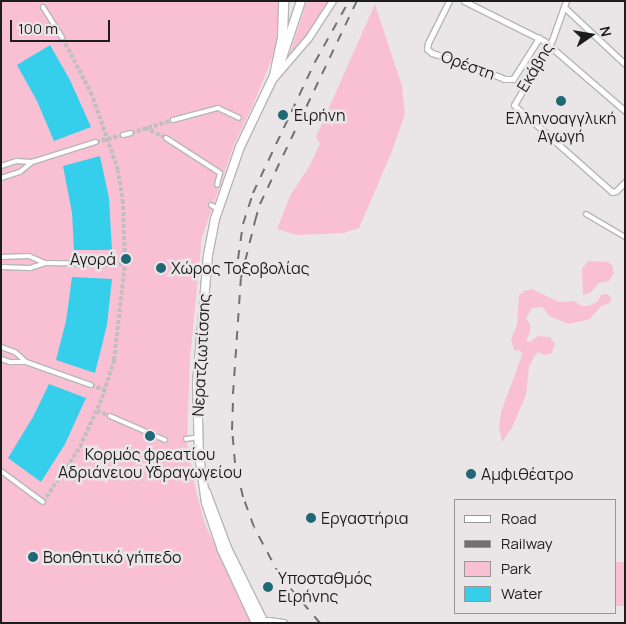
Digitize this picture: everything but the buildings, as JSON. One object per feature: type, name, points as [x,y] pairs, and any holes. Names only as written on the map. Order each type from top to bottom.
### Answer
[{"type":"main road","points":[[274,75],[282,36],[283,1]]},
{"type":"main road","name":"Νερατζιωτίσσης","points":[[261,622],[222,550],[206,503],[198,437],[196,383],[208,255],[218,209],[240,147],[287,46],[301,1]]},
{"type":"street","name":"Νερατζιωτίσσης","points":[[269,84],[309,38],[333,1]]},
{"type":"street","name":"Ορέστη","points":[[449,1],[428,43],[427,49],[432,53],[504,79],[513,80],[539,38]]},
{"type":"street","points":[[464,1],[539,38],[625,111]]},
{"type":"street","points":[[565,4],[625,64]]},
{"type":"street","name":"Εκάβης","points":[[565,4],[549,46],[514,105],[613,193],[625,182]]},
{"type":"street","points":[[43,7],[62,37]]},
{"type":"street","points":[[173,120],[218,108],[239,118]]},
{"type":"street","points":[[123,135],[131,133]]},
{"type":"street","points":[[166,138],[220,172],[217,185]]},
{"type":"street","points":[[1,166],[16,161],[32,162],[96,142]]},
{"type":"street","points":[[1,178],[20,172],[32,162]]},
{"type":"street","points":[[210,205],[218,209]]},
{"type":"street","points":[[586,214],[625,237]]},
{"type":"street","points":[[1,256],[29,256],[45,262],[113,264]]},
{"type":"street","points":[[1,267],[30,268],[45,262]]},
{"type":"street","points":[[1,347],[15,352],[26,362]]},
{"type":"street","points":[[1,359],[10,362],[26,362],[91,385]]},
{"type":"street","points":[[110,416],[165,440]]},
{"type":"street","points":[[186,438],[198,437]]},
{"type":"street","points":[[1,471],[44,502]]},
{"type":"street","name":"Νερατζιωτίσσης","points":[[261,622],[284,623]]},
{"type":"green space","points":[[1,1],[279,1],[277,40],[271,61],[234,145],[202,237],[190,360],[187,441],[196,491],[205,524],[251,623],[1,623]]},
{"type":"green space","points":[[307,1],[329,1],[310,32],[289,56]]},
{"type":"green space","points":[[375,4],[402,86],[405,114],[391,154],[359,228],[344,233],[297,235],[277,229],[291,194],[309,167],[320,144],[316,137]]},
{"type":"green space","points":[[588,261],[608,262],[612,265],[614,273],[609,281],[599,283],[590,293],[583,295],[582,269]]},
{"type":"green space","points":[[532,289],[559,302],[574,301],[582,306],[589,306],[597,302],[601,295],[607,294],[612,298],[610,303],[601,306],[590,319],[569,324],[549,316],[543,307],[532,308],[526,318],[530,324],[530,333],[526,340],[530,342],[538,336],[550,337],[555,344],[552,353],[544,355],[538,352],[534,357],[529,367],[526,395],[512,428],[502,442],[499,427],[501,412],[522,355],[521,351],[514,350],[511,339],[517,325],[519,295],[524,291]]},
{"type":"green space","points":[[616,562],[625,562],[625,606],[616,606]]},
{"type":"water","points":[[50,45],[70,80],[91,127],[54,141],[37,101],[17,65]]},
{"type":"water","points":[[100,156],[109,198],[112,250],[74,250],[72,213],[63,166]]},
{"type":"water","points":[[72,277],[112,279],[107,325],[95,373],[56,360],[66,321]]},
{"type":"water","points":[[49,384],[86,398],[65,444],[41,482],[8,458],[33,417]]},
{"type":"tunnel","points":[[43,502],[80,447],[102,398],[114,360],[125,264],[123,203],[118,170],[92,95],[62,37]]},
{"type":"tunnel","points":[[131,133],[173,120]]},
{"type":"tunnel","points":[[145,128],[166,138]]},
{"type":"tunnel","points":[[96,142],[123,135]]},
{"type":"tunnel","points":[[113,264],[125,264]]},
{"type":"tunnel","points":[[91,385],[105,390]]},
{"type":"tunnel","points":[[97,411],[110,416]]},
{"type":"railway","points":[[238,259],[243,224],[253,193],[315,62],[349,1]]},
{"type":"railway","points":[[320,623],[280,576],[254,527],[243,497],[235,463],[232,430],[233,394],[241,278],[260,204],[357,1]]},
{"type":"place","name":"Ελληνοαγγλική Αγωγή","points":[[561,101]]},
{"type":"place","name":"Ειρήνη","points":[[283,115]]},
{"type":"place","name":"Αγορά","points":[[126,259]]},
{"type":"place","name":"Χώρος Τοξοβολίας","points":[[161,268]]},
{"type":"place","name":"Κορμός φρεατίου Αδριάνειου Υδραγωγείου","points":[[150,436]]},
{"type":"place","name":"Αμφιθέατρο","points":[[471,474]]},
{"type":"place","name":"Εργαστήρια","points":[[311,518]]},
{"type":"place","name":"Βοηθητικό γήπεδο","points":[[33,557]]},
{"type":"place","name":"Υποσταθμός Ειρήνης","points":[[268,587]]}]
